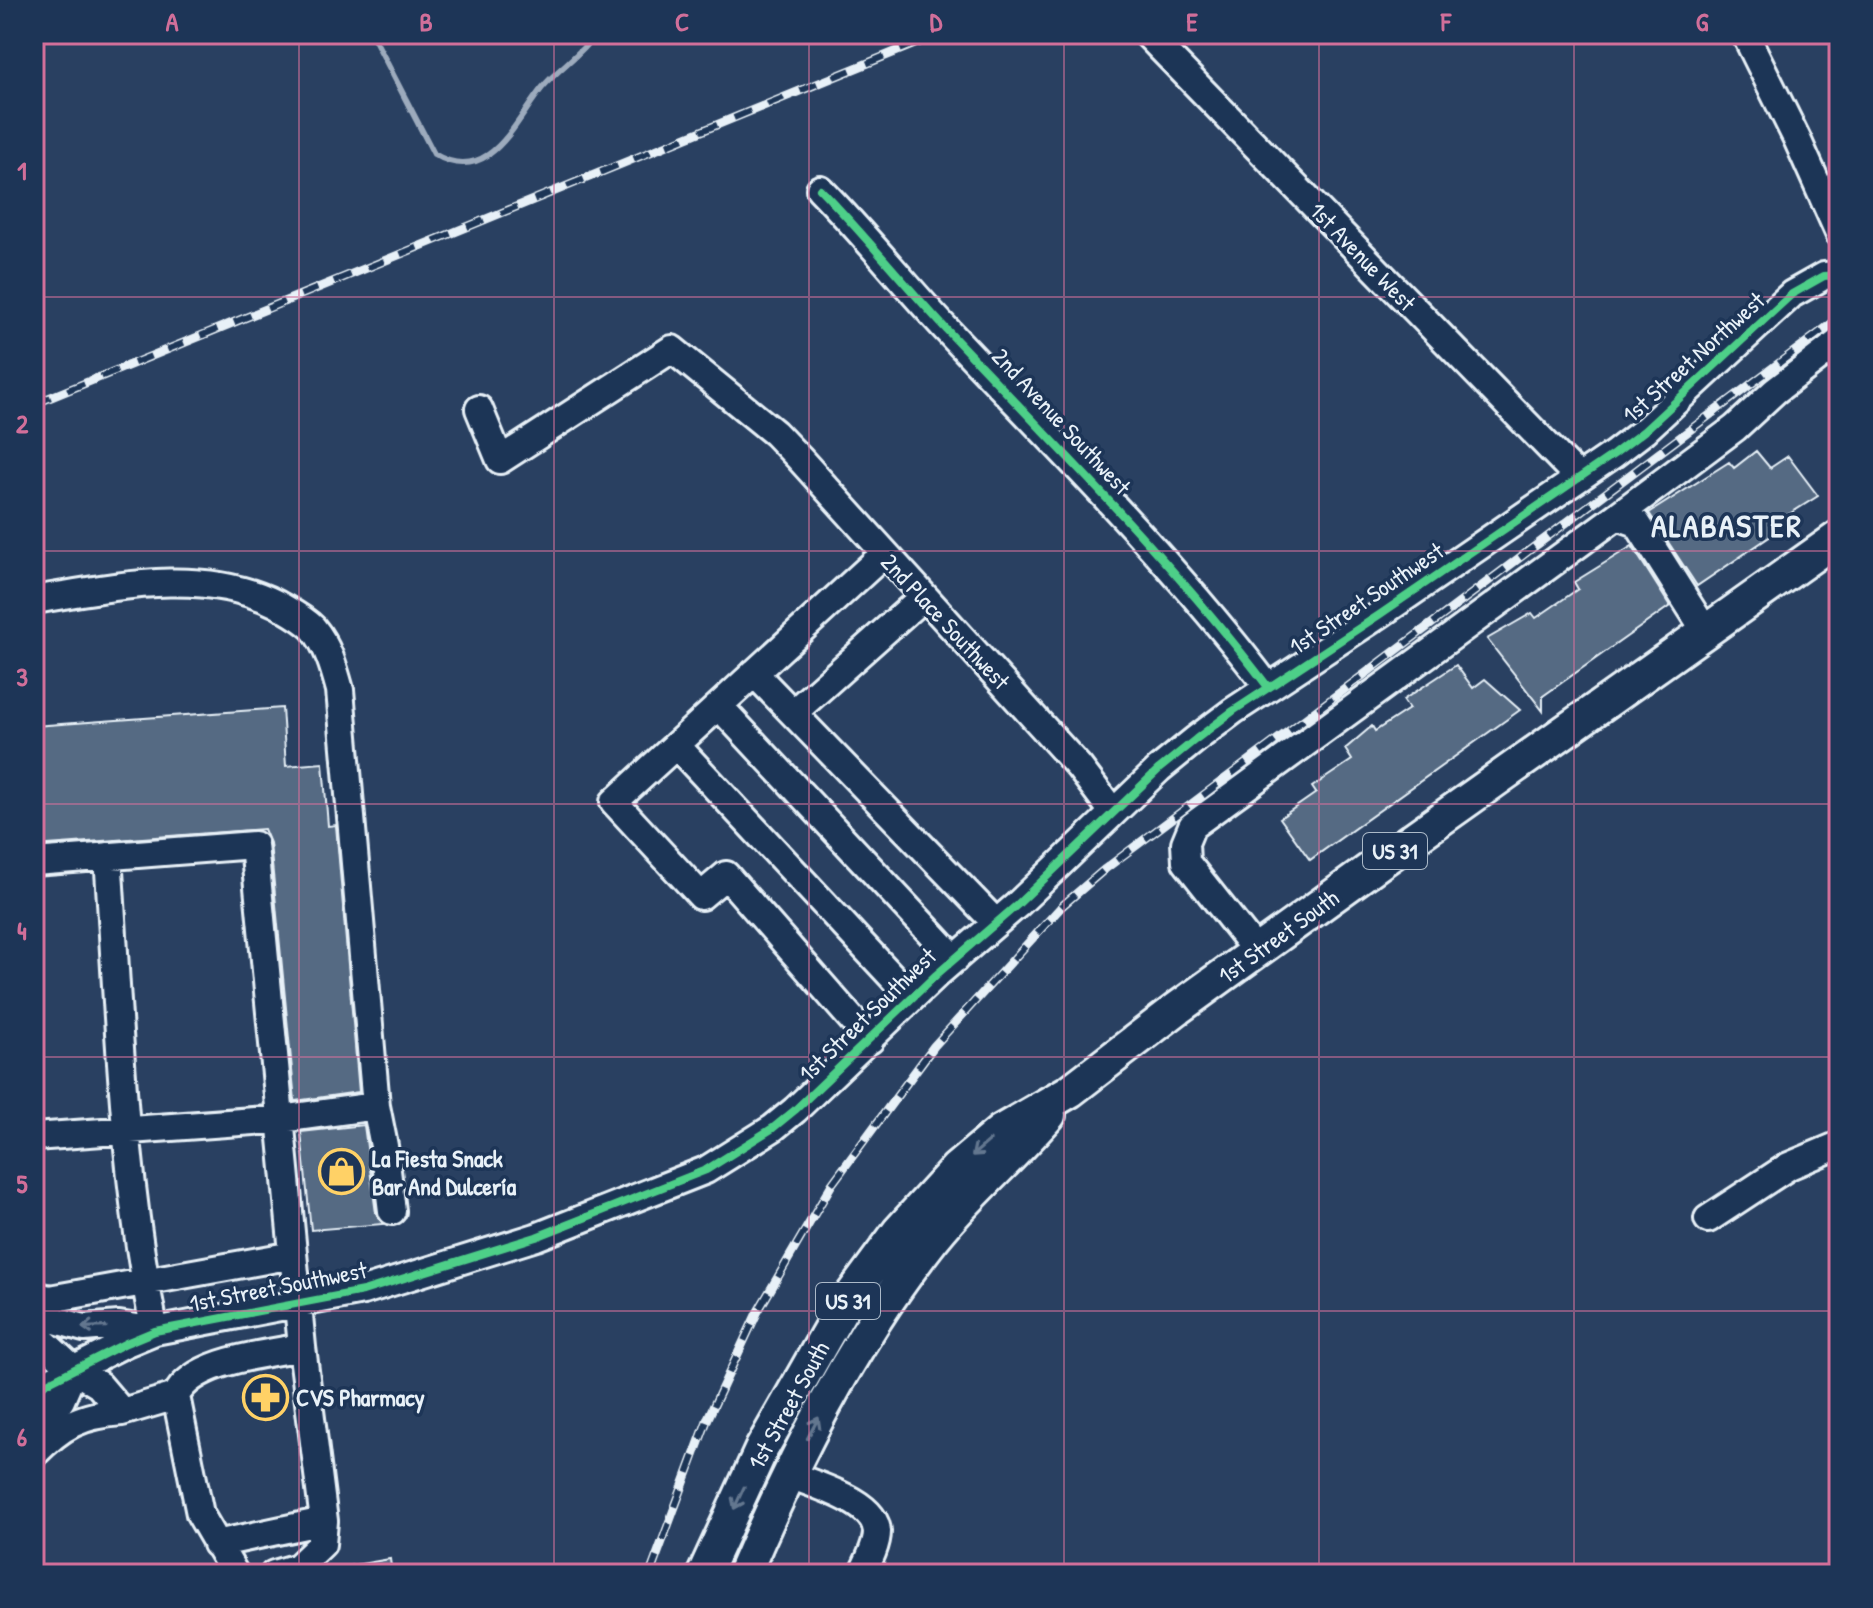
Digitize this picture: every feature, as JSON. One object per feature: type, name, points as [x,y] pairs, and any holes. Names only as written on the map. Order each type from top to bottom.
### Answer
[{"type":"main road","name":"US 31","points":[[1716,625],[1839,537]]},
{"type":"main road","name":"1st Street South","points":[[704,1574],[762,1448],[809,1363],[873,1265],[1070,1091],[1383,860],[1716,625]]},
{"type":"main road","name":"1st Street South","points":[[744,1574],[790,1475],[863,1339],[924,1250],[938,1210]]},
{"type":"street","name":"1st Avenue West","points":[[1147,34],[1579,478]]},
{"type":"street","points":[[1745,34],[1839,233]]},
{"type":"street","name":"2nd Avenue Southwest","points":[[820,189],[1153,548],[1228,634],[1268,687]]},
{"type":"street","name":"1st Street Northwest","points":[[1579,478],[1644,431],[1792,294],[1824,276],[1839,275]]},
{"type":"street","points":[[1257,952],[1186,862],[1185,843],[1192,826],[1735,428],[1775,391],[1839,342]]},
{"type":"street","name":"2nd Place Southwest","points":[[479,409],[500,460],[672,349],[775,433],[1079,767],[1113,812]]},
{"type":"street","name":"1st Street Southwest","points":[[34,1393],[45,1384],[155,1331],[363,1291],[521,1242],[706,1170],[773,1128],[795,1110],[1113,812],[1196,739],[1268,687],[1579,478]]},
{"type":"street","points":[[1617,516],[1637,523],[1716,625]]},
{"type":"street","points":[[870,1040],[726,875],[701,896],[614,802],[884,554]]},
{"type":"street","points":[[34,600],[108,588],[191,581],[253,592],[292,612],[312,628],[331,657],[340,690],[376,1106],[392,1211]]},
{"type":"street","points":[[793,713],[923,597]]},
{"type":"street","points":[[754,673],[996,923]]},
{"type":"street","points":[[719,706],[955,959]]},
{"type":"street","points":[[676,745],[912,998]]},
{"type":"street","points":[[34,862],[254,845],[302,1347],[324,1521],[322,1544],[298,1567],[274,1574]]},
{"type":"street","points":[[34,1314],[84,1328],[119,1325],[155,1331],[145,1283],[126,1130],[108,856]]},
{"type":"street","points":[[34,1137],[281,1119],[376,1106]]},
{"type":"street","points":[[1708,1219],[1789,1166],[1839,1145]]},
{"type":"street","points":[[34,1295],[50,1299],[293,1255]]},
{"type":"street","points":[[34,1333],[74,1370],[99,1385],[122,1412]]},
{"type":"street","points":[[34,1454],[71,1423],[176,1396],[189,1378],[205,1370],[302,1347]]},
{"type":"street","points":[[34,1437],[61,1400],[74,1370]]},
{"type":"street","points":[[176,1396],[200,1514],[235,1574]]},
{"type":"street","points":[[790,1475],[864,1507],[874,1521],[877,1533],[862,1574]]},
{"type":"street","points":[[216,1544],[324,1521]]},
{"type":"building","points":[[1756,451],[1770,468],[1788,456],[1818,496],[1772,525],[1778,531],[1697,586],[1649,513],[1729,462],[1734,468]]},
{"type":"building","points":[[1632,546],[1670,606],[1543,696],[1543,711],[1487,639],[1532,613],[1536,618],[1578,589],[1574,582]]},
{"type":"building","points":[[1456,665],[1473,688],[1485,679],[1520,710],[1310,860],[1280,818],[1316,793],[1312,787],[1352,760],[1345,749],[1372,726],[1375,731],[1409,709],[1403,700]]},
{"type":"building","points":[[282,708],[286,766],[323,763],[328,826],[336,825],[359,1092],[295,1101],[270,843],[264,829],[34,846],[34,726]]},
{"type":"building","points":[[364,1125],[376,1213],[383,1224],[311,1230],[301,1132]]},
{"type":"building","points":[[390,1559],[392,1574],[349,1574],[349,1566]]},
{"type":"waterway","points":[[372,34],[434,154],[453,162],[470,163],[485,157],[498,146],[542,88],[595,34]]},
{"type":"railway","points":[[34,404],[939,34]]},
{"type":"railway","points":[[650,1574],[708,1418],[757,1313],[832,1184],[934,1046],[1062,906],[1105,869],[1839,318]]},
{"type":"cycle path","points":[[820,189],[946,329],[1152,548],[1268,687]]},
{"type":"cycle path","points":[[34,1393],[45,1384],[155,1331],[363,1291],[536,1237],[706,1170],[773,1128],[795,1110],[936,975],[1017,905],[1159,769],[1196,739],[1614,454],[1644,431],[1792,294],[1824,276],[1839,275]]},
{"type":"place","name":"La Fiesta Snack Bar And Dulcería","points":[[341,1172]]},
{"type":"place","name":"CVS Pharmacy","points":[[265,1397]]},
{"type":"district","name":"ALABASTER","points":[[1727,525]]}]
